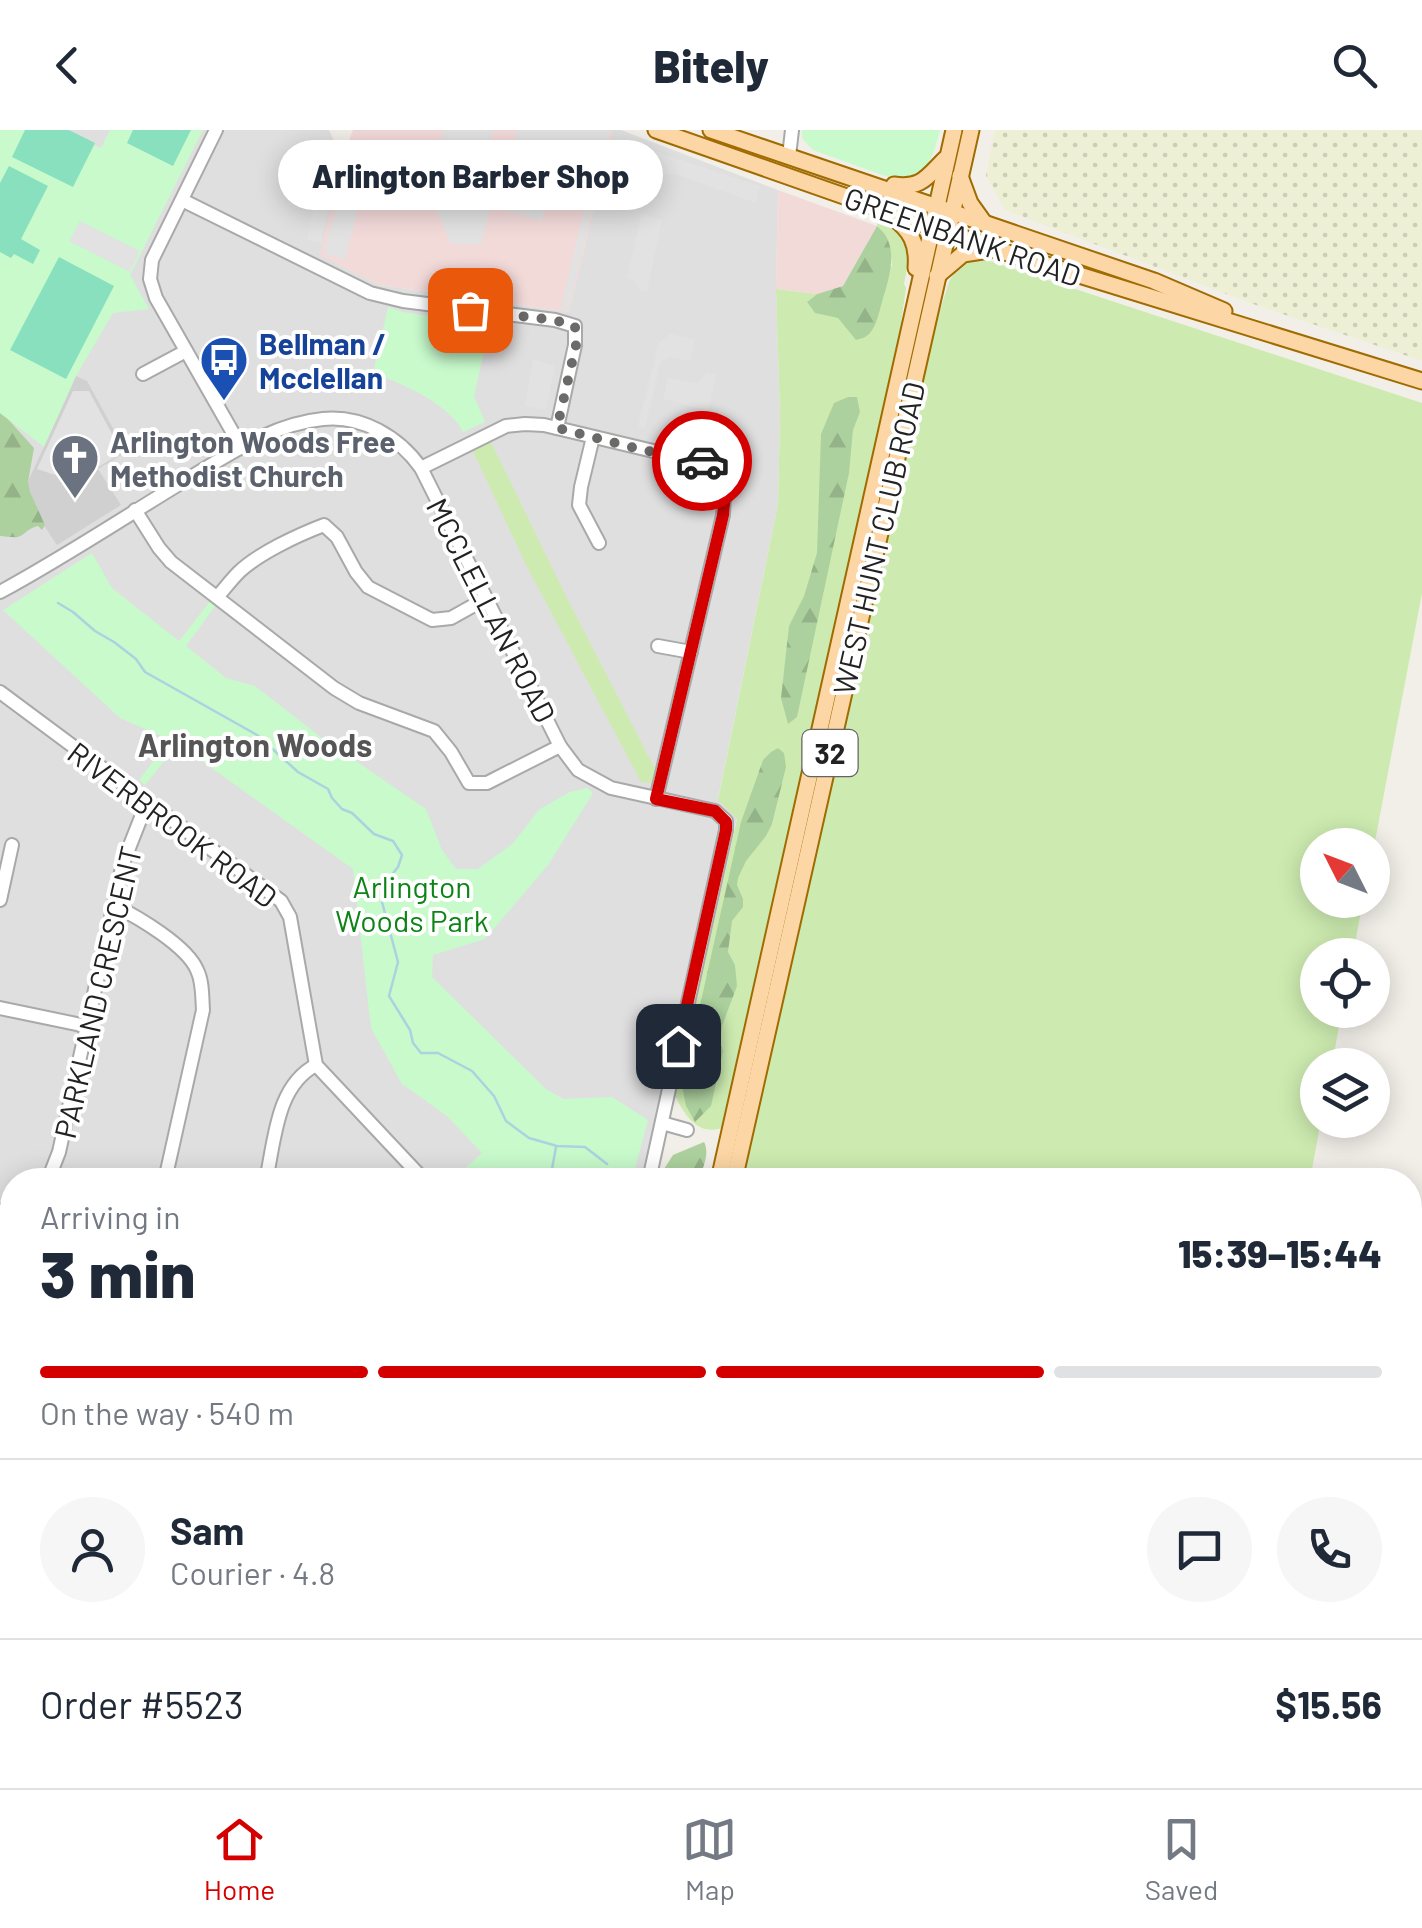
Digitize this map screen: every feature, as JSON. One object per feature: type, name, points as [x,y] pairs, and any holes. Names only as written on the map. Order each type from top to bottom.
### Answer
[{"type":"main road","name":"GREENBANK ROAD","points":[[656,130],[996,249],[1422,381]]},
{"type":"main road","name":"WEST HUNT CLUB ROAD","points":[[722,1168],[914,305],[940,229],[954,130]]},
{"type":"main road","name":"WEST HUNT CLUB ROAD","points":[[944,210],[960,176],[971,130]]},
{"type":"main road","name":"GREENBANK ROAD","points":[[716,132],[1154,281],[1273,333]]},
{"type":"main road","points":[[716,132],[716,150]]},
{"type":"main road","points":[[862,182],[914,186],[948,156]]},
{"type":"main road","points":[[960,176],[970,203],[985,224]]},
{"type":"main road","points":[[879,208],[898,221],[915,243],[914,305]]},
{"type":"main road","name":"WEST HUNT CLUB ROAD","points":[[737,1168],[936,276],[940,229]]},
{"type":"main road","points":[[936,276],[963,254],[996,249]]},
{"type":"street","points":[[216,130],[152,260],[150,279],[156,298],[241,447]]},
{"type":"street","points":[[790,156],[792,130]]},
{"type":"street","points":[[182,200],[370,293],[575,326],[576,345],[557,428]]},
{"type":"street","points":[[143,374],[186,350]]},
{"type":"street","name":"MCCLELLAN ROAD","points":[[0,592],[241,447],[286,427],[324,419],[344,420],[388,436],[421,468],[560,746],[578,770],[611,788],[715,811],[726,822],[662,1123]]},
{"type":"street","points":[[421,468],[506,426],[544,424],[705,462],[720,470],[725,478],[723,515],[656,799]]},
{"type":"street","points":[[592,437],[579,505],[599,543]]},
{"type":"street","points":[[134,510],[171,562],[334,688],[434,731],[469,783],[488,783],[560,746]]},
{"type":"street","points":[[218,596],[255,560],[324,525],[338,537],[368,587],[432,620],[451,618],[485,599]]},
{"type":"street","points":[[658,646],[691,652]]},
{"type":"street","name":"RIVERBROOK ROAD","points":[[0,692],[281,901],[290,917],[316,1065]]},
{"type":"street","name":"PARKLAND CRESCENT","points":[[53,1168],[60,1152],[122,863],[149,805]]},
{"type":"street","points":[[0,900],[12,845]]},
{"type":"street","points":[[115,906],[133,914],[180,949],[199,972],[203,1010],[168,1168]]},
{"type":"street","points":[[0,1008],[86,1026]]},
{"type":"street","points":[[269,1168],[288,1090],[316,1065],[413,1168]]},
{"type":"street","points":[[651,1168],[662,1123],[686,1130]]},
{"type":"shaded area","points":[[0,130],[329,130],[342,158],[321,255],[379,285],[569,312],[612,130],[621,130],[778,190],[778,504],[718,799],[737,818],[659,1168],[0,1168]]},
{"type":"shaded area","points":[[353,130],[612,130],[569,312],[379,285],[320,255],[342,158]]},
{"type":"shaded area","points":[[444,130],[493,130],[488,149],[489,195],[499,200],[517,130],[610,130],[568,311],[561,309],[597,153],[559,145],[542,221],[491,206],[481,244],[451,244],[434,204],[433,189],[449,143],[441,139]]},
{"type":"shaded area","points":[[639,146],[760,186],[756,203],[678,175],[633,164]]},
{"type":"shaded area","points":[[322,167],[336,170],[321,243],[307,240]]},
{"type":"shaded area","points":[[341,188],[353,190],[359,204],[345,260],[324,253]]},
{"type":"shaded area","points":[[778,190],[877,226],[843,286],[817,294],[776,289]]},
{"type":"shaded area","points":[[641,214],[662,220],[647,292],[627,278]]},
{"type":"shaded area","points":[[80,221],[140,251],[130,272],[69,241]]},
{"type":"shaded area","points":[[670,334],[695,340],[690,361],[671,357],[661,361],[645,428],[638,426],[659,342]]},
{"type":"shaded area","points":[[533,359],[555,366],[546,410],[525,406]]},
{"type":"shaded area","points":[[707,373],[716,374],[708,411],[663,399],[668,378],[697,383]]},
{"type":"shaded area","points":[[76,376],[87,381],[126,452],[98,469],[121,505],[57,545],[31,506],[26,486]]},
{"type":"shaded area","points":[[73,391],[89,391],[119,447],[117,456],[96,468],[71,444],[55,475],[37,469]]},
{"type":"green space","points":[[0,130],[54,130],[101,148],[110,130],[203,130],[130,275],[149,309],[113,313],[76,376],[44,447],[0,413]]},
{"type":"green space","points":[[25,130],[69,130],[95,143],[73,187],[12,157]]},
{"type":"green space","points":[[133,130],[191,130],[173,166],[127,143]]},
{"type":"green space","points":[[802,130],[940,130],[924,169],[899,181],[813,150],[802,138]]},
{"type":"green space","points":[[995,130],[1422,130],[1422,361],[1253,304],[1005,210],[986,176]]},
{"type":"green space","points":[[9,166],[48,186],[21,239],[40,250],[33,264],[0,252],[0,183]]},
{"type":"green space","points":[[877,222],[898,230],[907,244],[899,336],[724,1121],[722,1128],[706,1129],[688,1117],[675,1096],[737,819],[718,800],[778,504],[776,289],[817,294],[807,302],[892,266],[889,244]]},
{"type":"green space","points":[[877,226],[889,243],[890,272],[874,326],[867,336],[856,340],[838,318],[815,313],[807,302],[817,294],[843,286]]},
{"type":"green space","points":[[59,257],[114,286],[66,379],[10,350]]},
{"type":"green space","points":[[981,258],[1422,403],[1422,593],[1378,828],[1300,828],[1300,918],[1360,918],[1356,938],[1300,938],[1300,1028],[1339,1028],[1335,1048],[1300,1048],[1300,1138],[1318,1138],[1312,1168],[744,1168],[922,367],[949,282],[962,266]]},
{"type":"green space","points":[[388,307],[490,325],[474,396],[485,422],[463,432],[436,404],[373,373]]},
{"type":"green space","points":[[857,397],[860,412],[853,430],[849,473],[797,717],[788,724],[781,698],[789,626],[804,596],[817,553],[821,434],[834,403]]},
{"type":"green space","points":[[0,413],[34,448],[28,482],[45,525],[42,530],[38,526],[18,537],[0,536]]},
{"type":"green space","points":[[489,438],[653,765],[659,768],[653,783],[641,782],[526,565],[471,447]]},
{"type":"green space","name":"Arlington Woods Park","points":[[92,553],[112,588],[179,641],[211,600],[216,605],[186,646],[226,678],[255,686],[322,738],[426,809],[442,850],[456,869],[478,869],[512,844],[540,809],[570,792],[587,788],[593,793],[548,865],[485,939],[433,955],[432,977],[546,1089],[563,1099],[612,1097],[648,1120],[635,1168],[465,1168],[482,1153],[447,1116],[402,1084],[371,1028],[353,869],[178,744],[145,785],[139,780],[170,740],[120,718],[3,610]]},
{"type":"green space","points":[[778,748],[784,753],[786,767],[772,824],[738,878],[743,907],[732,921],[728,952],[735,965],[737,986],[722,1026],[723,1051],[711,1106],[695,1122],[686,1106],[682,1086],[741,822],[763,760]]},
{"type":"green space","points":[[704,1142],[706,1146],[703,1168],[665,1168],[673,1155]]},
{"type":"waterway","points":[[58,603],[136,659],[145,672],[257,735],[298,772],[328,789],[342,809],[352,813],[374,834],[393,841],[402,855],[386,882],[382,902],[398,962],[389,996],[410,1030],[413,1043],[421,1053],[438,1053],[472,1071],[494,1096],[506,1121],[529,1138],[557,1146],[585,1147],[607,1164]]},
{"type":"waterway","points":[[552,1168],[556,1147]]},
{"type":"way so far","points":[[470,310],[575,326],[576,345],[557,428],[702,461]]},
{"type":"place","name":"Arlington Barber Shop","points":[[470,310]]},
{"type":"place","name":"Bellman / Mcclellan","points":[[224,402]]},
{"type":"place","name":"Arlington Woods Free Methodist Church","points":[[75,500]]},
{"type":"district","name":"Arlington Woods","points":[[255,744]]},
{"type":"route","points":[[678,1046],[726,830],[726,822],[715,811],[656,799],[723,515],[725,478],[720,470],[702,461]]}]
